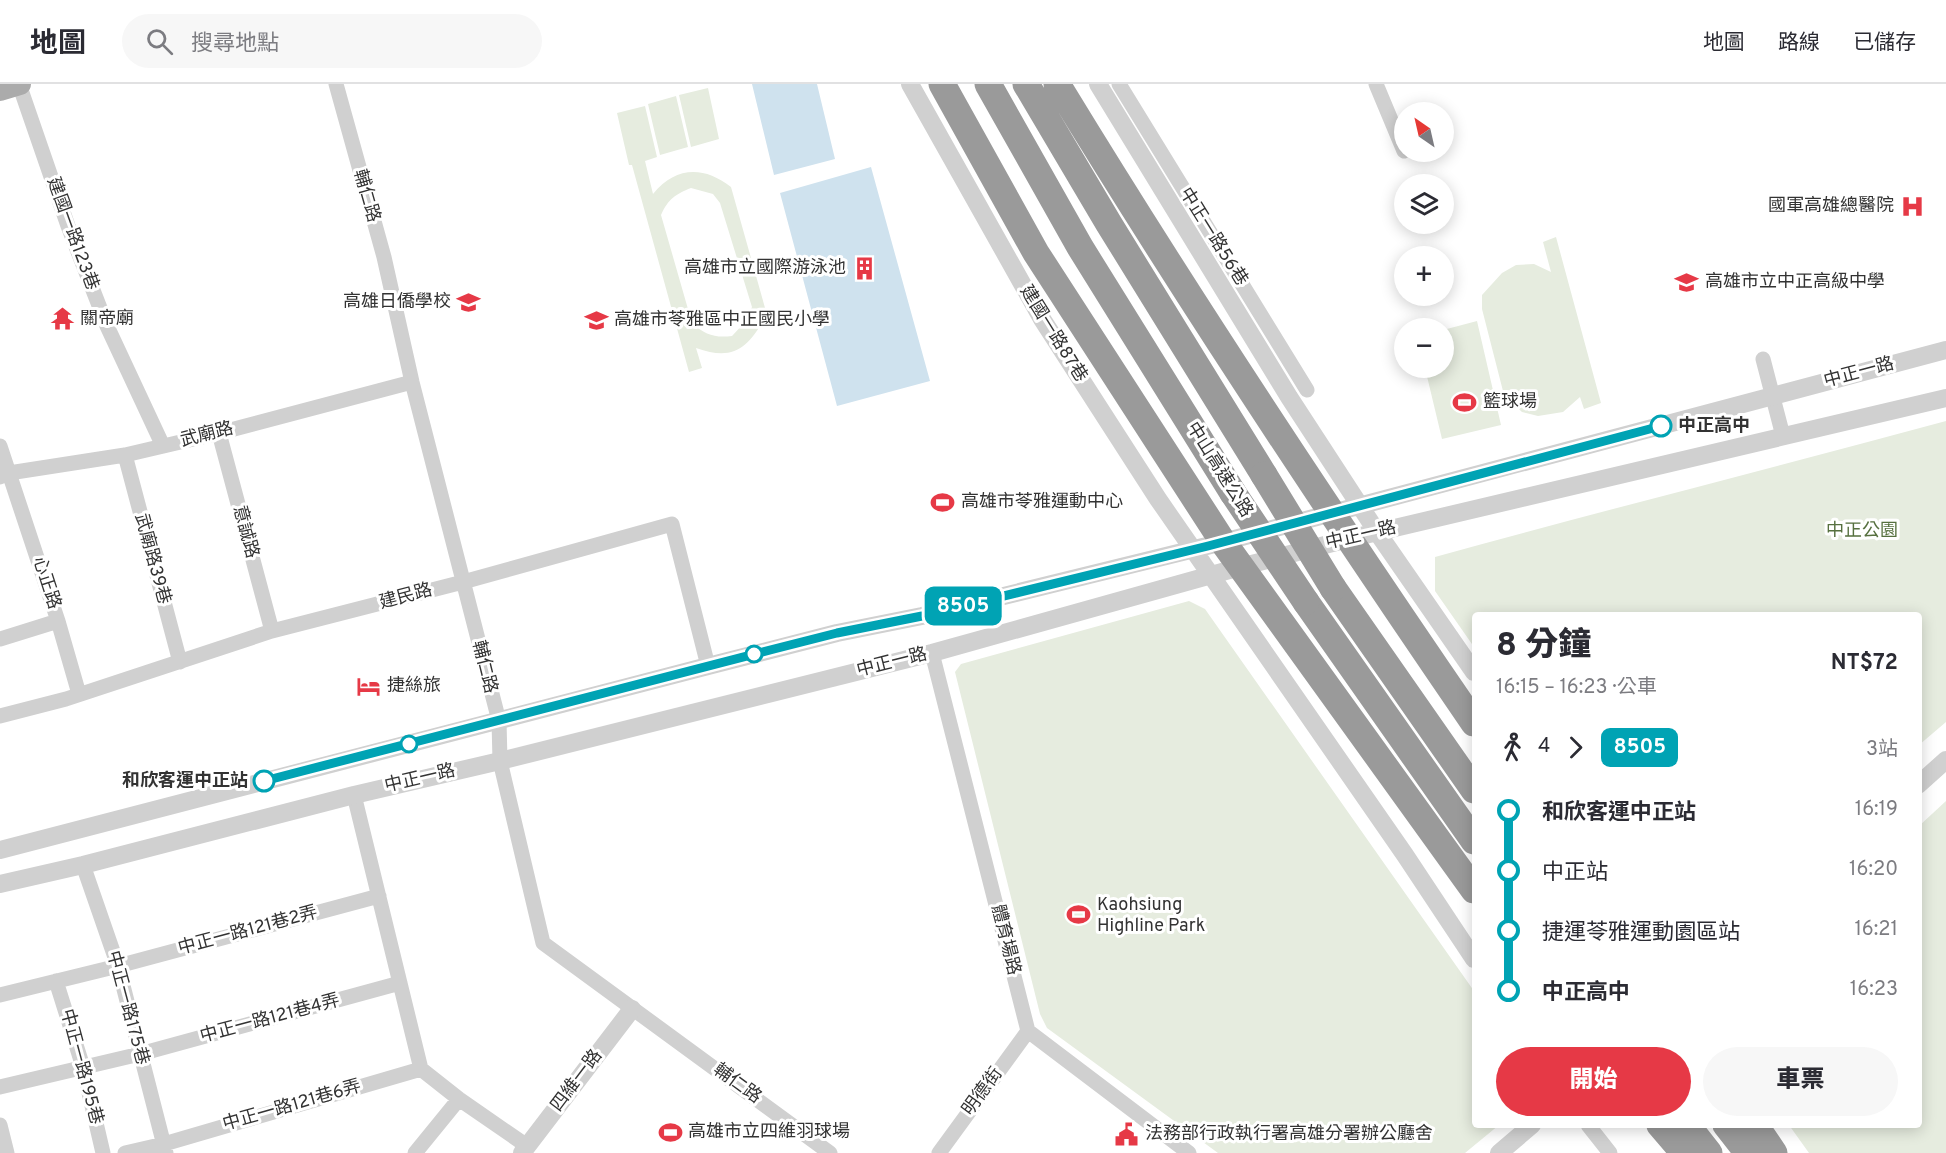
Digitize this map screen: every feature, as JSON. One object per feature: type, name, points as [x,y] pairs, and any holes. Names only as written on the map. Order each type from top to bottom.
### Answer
[{"type":"highway","points":[[942,84],[1036,253],[1223,542],[1472,887]]},
{"type":"highway","name":"中山高速公路","points":[[988,84],[1080,247],[1233,493],[1306,602],[1472,838]]},
{"type":"highway","name":"中山高速公路","points":[[1026,84],[1109,224],[1333,588],[1472,787]]},
{"type":"highway","points":[[1057,84],[1127,200],[1331,513],[1472,720]]},
{"type":"highway","points":[[1663,1128],[1684,1153]]},
{"type":"highway","points":[[1690,1128],[1709,1153]]},
{"type":"highway","points":[[1728,1128],[1748,1153]]},
{"type":"highway","points":[[1757,1128],[1774,1153]]},
{"type":"highway","points":[[1778,1128],[1795,1153]]},
{"type":"main road","points":[[0,90],[20,84]]},
{"type":"street","name":"建國一路123巷","points":[[20,84],[68,226],[107,326],[163,446]]},
{"type":"street","name":"輔仁路","points":[[336,84],[384,257],[412,382],[498,721],[500,761],[543,943],[830,1153]]},
{"type":"street","name":"建國一路87巷","points":[[910,84],[1042,319],[1158,499],[1405,855]]},
{"type":"street","name":"中正一路56巷","points":[[1119,84],[1307,390]]},
{"type":"street","points":[[1376,84],[1394,128]]},
{"type":"street","points":[[1102,85],[1289,397],[1359,506],[1472,669]]},
{"type":"street","name":"中正一路","points":[[0,850],[837,633],[922,616],[1223,542],[1946,350]]},
{"type":"street","points":[[1763,359],[1782,436]]},
{"type":"street","name":"武廟路","points":[[5,475],[125,455],[219,433],[412,382]]},
{"type":"street","name":"中正一路","points":[[0,884],[932,653],[1348,539],[1946,398]]},
{"type":"street","name":"意誠路","points":[[219,433],[272,631]]},
{"type":"street","name":"心正路","points":[[0,446],[5,475],[58,621],[79,694]]},
{"type":"street","name":"武廟路39巷","points":[[125,455],[180,662]]},
{"type":"street","name":"建民路","points":[[0,716],[79,694],[272,631],[463,582],[672,524],[708,666]]},
{"type":"street","points":[[0,639],[58,621]]},
{"type":"street","name":"體育場路","points":[[932,653],[1028,1031]]},
{"type":"street","points":[[1922,781],[1946,760]]},
{"type":"street","points":[[354,795],[421,1069],[524,1150]]},
{"type":"street","points":[[1405,855],[1472,941]]},
{"type":"street","points":[[1405,855],[1472,956]]},
{"type":"street","name":"中正一路175巷","points":[[83,865],[118,966],[165,1148]]},
{"type":"street","name":"中正一路121巷2弄","points":[[118,966],[379,896]]},
{"type":"street","points":[[0,995],[118,966]]},
{"type":"street","name":"中正一路195巷","points":[[56,981],[83,1067],[103,1153]]},
{"type":"street","name":"中正一路121巷4弄","points":[[0,1087],[140,1054],[400,983]]},
{"type":"street","name":"四維一路","points":[[524,1150],[632,1009]]},
{"type":"street","points":[[1028,1031],[1189,1153]]},
{"type":"street","name":"明德街","points":[[939,1153],[1028,1031]]},
{"type":"street","name":"中正一路121巷6弄","points":[[125,1153],[165,1148],[421,1069]]},
{"type":"street","points":[[415,1153],[459,1099]]},
{"type":"street","points":[[0,1125],[7,1153]]},
{"type":"street","points":[[1590,1128],[1610,1153]]},
{"type":"street","points":[[1499,1153],[1524,1129]]},
{"type":"green space","points":[[708,88],[719,139],[691,147],[679,95]]},
{"type":"green space","points":[[676,96],[688,147],[660,155],[648,104]]},
{"type":"green space","points":[[645,106],[657,157],[645,161],[653,194],[671,178],[690,172],[710,175],[731,187],[767,315],[753,336],[739,349],[721,353],[696,348],[702,368],[689,372],[632,165],[629,165],[617,113]],"holes":[[[691,188],[713,194],[720,203],[752,307],[746,321],[732,336],[710,335],[692,323],[661,215],[673,198],[681,192]]]},
{"type":"green space","points":[[1556,237],[1601,403],[1584,409],[1580,397],[1563,412],[1538,416],[1522,412],[1504,395],[1482,309],[1482,295],[1502,273],[1516,265],[1534,264],[1551,272],[1543,242]]},
{"type":"green space","name":"籃球場","points":[[1477,321],[1501,425],[1442,439],[1427,378],[1454,378],[1454,327]]},
{"type":"green space","name":"中正公園","points":[[1946,421],[1946,722],[1922,742],[1922,612],[1472,612],[1472,644],[1435,591],[1435,557]]},
{"type":"green space","points":[[1189,601],[1205,609],[1472,988],[1472,1128],[1495,1128],[1465,1153],[1218,1153],[1047,1028],[1040,1014],[955,672],[961,664]]},
{"type":"green space","points":[[1946,801],[1946,1153],[1809,1153],[1791,1128],[1922,1128],[1922,823]]},
{"type":"water","points":[[752,84],[817,84],[835,159],[774,175]]},
{"type":"water","name":"高雄市立國際游泳池","points":[[871,167],[930,381],[837,406],[780,193]]},
{"type":"bus line","name":"8505","points":[[264,781],[837,633],[922,616],[1208,546],[1661,426]]},
{"type":"place","name":"國軍高雄總醫院","points":[[1912,206]]},
{"type":"place","name":"高雄市立國際游泳池","points":[[864,268]]},
{"type":"place","name":"高雄市立中正高級中學","points":[[1687,282]]},
{"type":"place","name":"高雄日僑學校","points":[[469,302]]},
{"type":"place","name":"關帝廟","points":[[62,319]]},
{"type":"place","name":"高雄市苓雅區中正國民小學","points":[[596,320]]},
{"type":"place","name":"籃球場","points":[[1465,402]]},
{"type":"place","name":"中正高中","points":[[1661,426]]},
{"type":"place","name":"高雄市苓雅運動中心","points":[[943,502]]},
{"type":"place","name":"捷絲旅","points":[[369,686]]},
{"type":"place","name":"和欣客運中正站","points":[[264,781]]},
{"type":"place","name":"Kaohsiung Highline Park","points":[[1079,915]]},
{"type":"place","name":"高雄市立四維羽球場","points":[[670,1132]]},
{"type":"place","name":"法務部行政執行署高雄分署辦公廳舍","points":[[1127,1134]]}]
